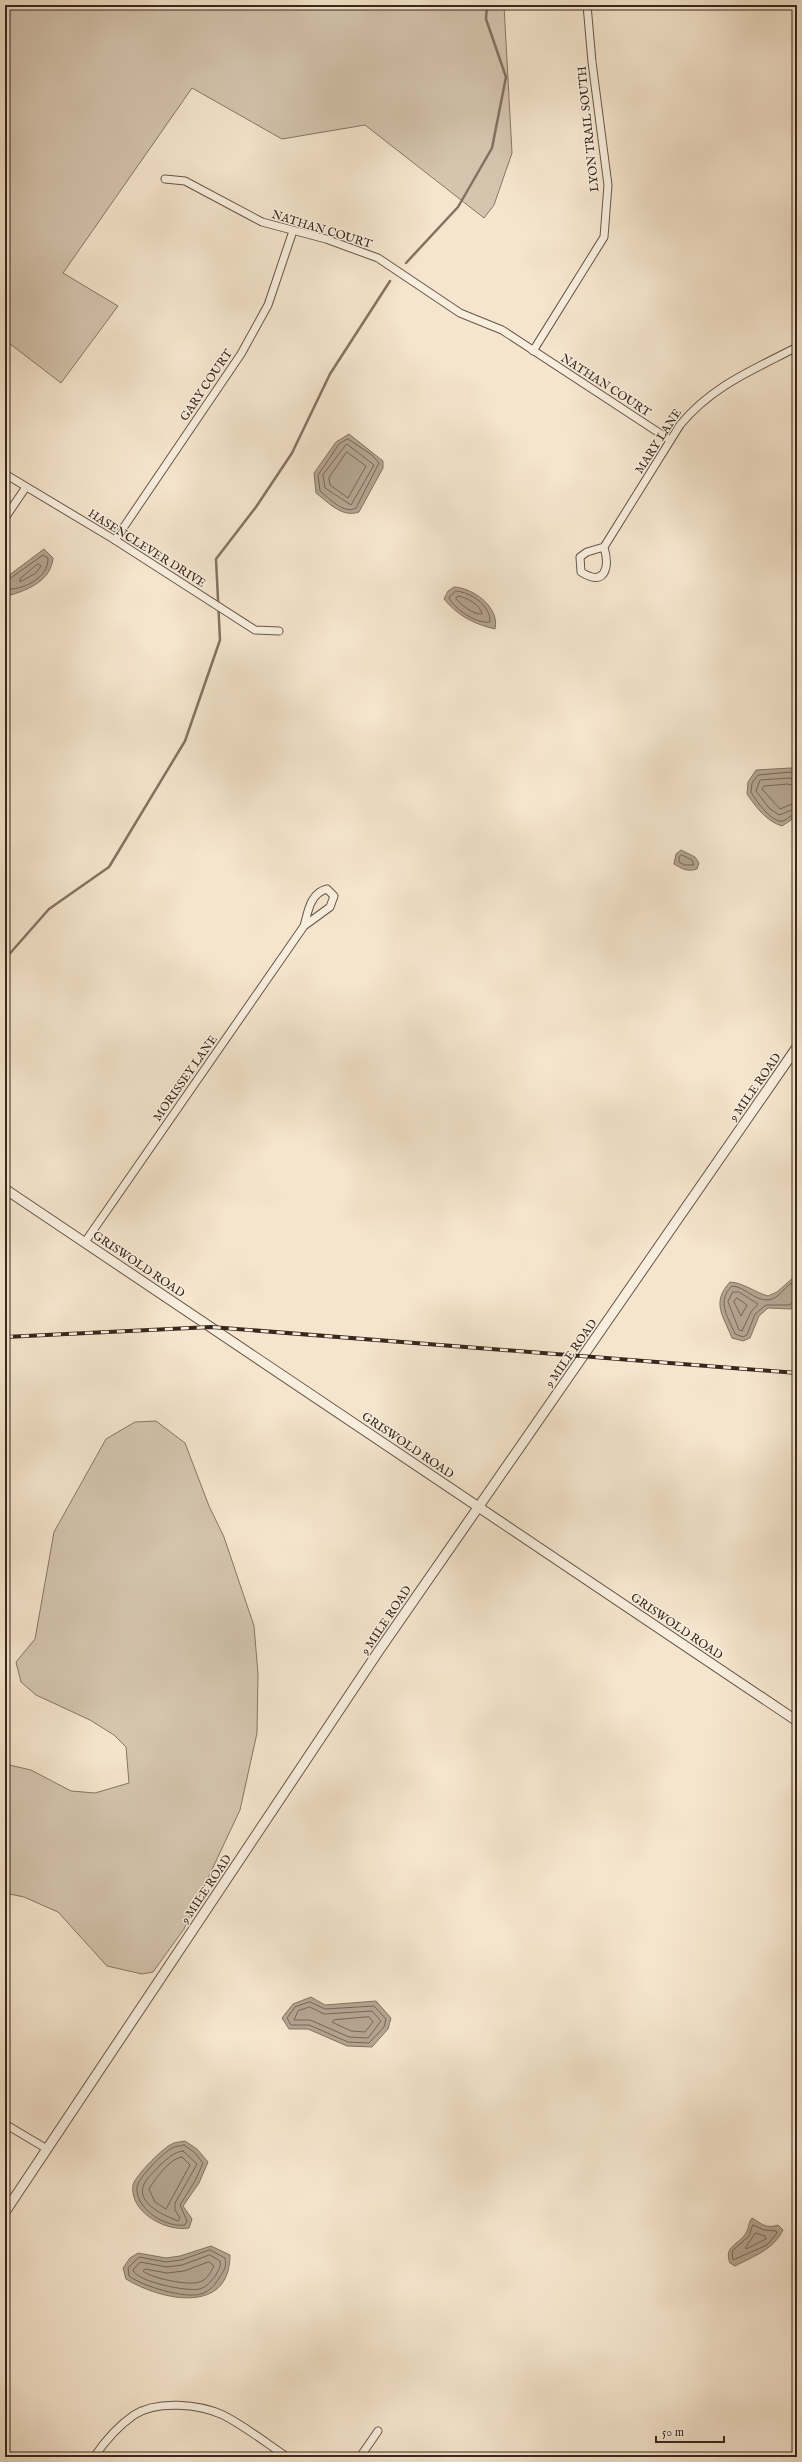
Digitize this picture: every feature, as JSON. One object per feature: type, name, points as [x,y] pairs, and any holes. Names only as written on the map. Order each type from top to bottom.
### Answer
[{"type":"street","name":"LYON TRAIL SOUTH","points":[[533,351],[604,237],[608,185],[592,62],[587,5]]},
{"type":"street","name":"NATHAN COURT","points":[[164,179],[185,181],[262,222],[326,239],[378,258],[460,313],[502,330],[670,440]]},
{"type":"street","name":"GARY COURT","points":[[115,540],[256,328],[268,305],[293,231]]},
{"type":"street","name":"MARY LANE","points":[[604,547],[670,440],[693,408],[715,390],[797,347]]},
{"type":"street","name":"HASENCLEVER DRIVE","points":[[5,474],[115,540],[255,630],[279,631]]},
{"type":"street","points":[[5,518],[26,487]]},
{"type":"street","points":[[604,547],[608,564],[604,573],[597,577],[589,577],[581,572],[580,557],[587,552],[604,547]]},
{"type":"street","name":"MORISSEY LANE","points":[[85,1242],[304,926],[313,898],[322,890],[327,888],[332,891],[334,896],[330,907],[304,926]]},
{"type":"street","name":"9 MILE ROAD","points":[[5,2212],[374,1658],[797,1047]]},
{"type":"street","name":"GRISWOLD ROAD","points":[[5,1189],[797,1721]]},
{"type":"street","points":[[5,2124],[47,2149]]},
{"type":"street","points":[[94,2457],[106,2439],[135,2414],[168,2404],[200,2407],[223,2415],[287,2457]]},
{"type":"street","points":[[360,2457],[378,2432]]},
{"type":"shaded area","points":[[5,5],[504,5],[512,153],[494,205],[484,218],[365,125],[282,139],[192,88],[63,273],[118,306],[61,383],[5,340]]},
{"type":"shaded area","points":[[156,1421],[185,1443],[209,1506],[224,1537],[254,1626],[258,1674],[257,1733],[240,1810],[184,1929],[153,1972],[142,1974],[107,1966],[58,1912],[24,1897],[5,1893],[5,1764],[31,1770],[71,1791],[95,1793],[129,1783],[126,1747],[114,1735],[90,1720],[36,1695],[21,1682],[16,1662],[35,1639],[54,1532],[106,1439],[135,1422]]},
{"type":"water","points":[[349,434],[383,461],[383,468],[359,512],[353,513],[341,511],[316,493],[314,473],[336,442]]},
{"type":"water","points":[[44,549],[53,558],[51,566],[44,578],[18,593],[11,595],[5,592],[5,581],[8,576]]},
{"type":"water","points":[[454,587],[469,591],[484,600],[493,613],[495,629],[480,625],[461,615],[449,605],[444,599],[448,591]]},
{"type":"water","points":[[791,768],[797,771],[797,816],[782,826],[771,821],[754,804],[747,794],[748,782],[756,770]]},
{"type":"water","points":[[681,850],[695,857],[699,863],[697,869],[685,870],[674,864],[676,854]]},
{"type":"water","points":[[794,1277],[797,1278],[797,1303],[791,1309],[768,1308],[759,1316],[750,1338],[743,1341],[732,1338],[720,1309],[721,1296],[724,1289],[730,1282],[740,1284],[768,1296],[777,1292]]},
{"type":"water","points":[[311,1997],[325,2005],[376,2001],[391,2018],[388,2029],[372,2047],[347,2046],[308,2029],[289,2029],[282,2018],[293,2004]]},
{"type":"water","points":[[185,2141],[197,2149],[208,2162],[199,2183],[183,2206],[192,2219],[189,2228],[170,2227],[151,2218],[143,2212],[133,2195],[133,2185],[143,2170],[161,2152],[172,2144]]},
{"type":"water","points":[[752,2218],[767,2226],[778,2225],[783,2230],[774,2243],[768,2248],[735,2266],[730,2263],[728,2257],[730,2249],[746,2233]]},
{"type":"water","points":[[211,2246],[230,2255],[227,2274],[219,2287],[206,2295],[191,2298],[174,2297],[157,2293],[126,2279],[123,2268],[130,2258],[138,2253],[166,2258],[180,2256]]},
{"type":"waterway","points":[[406,263],[458,207],[492,148],[506,77],[486,19],[487,5]]},
{"type":"waterway","points":[[5,959],[49,909],[109,867],[185,741],[220,640],[216,559],[256,507],[292,453],[330,374],[390,281]]},
{"type":"railway","points":[[5,1337],[211,1327],[797,1373]]}]
